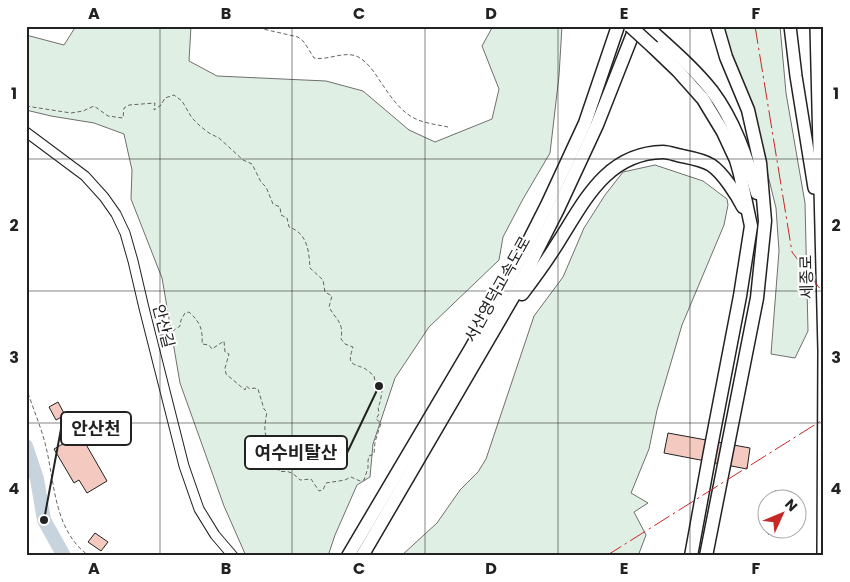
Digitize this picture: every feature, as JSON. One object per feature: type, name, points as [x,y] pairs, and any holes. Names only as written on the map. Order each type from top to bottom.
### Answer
[{"type":"highway","name":"서산영덕고속도로","points":[[348,556],[471,348],[505,288],[547,206],[585,123],[618,26]]},
{"type":"highway","points":[[630,26],[691,67],[712,92],[728,118],[740,144],[752,174],[765,221]]},
{"type":"highway","name":"서산영덕고속도로","points":[[362,556],[516,292],[598,125],[636,26]]},
{"type":"highway","points":[[646,26],[678,71],[703,99],[723,132],[736,160],[751,226],[740,296],[691,556]]},
{"type":"highway","points":[[706,556],[757,298],[765,221],[760,163],[748,110],[726,57],[717,26]]},
{"type":"highway","points":[[790,26],[796,76],[821,230]]},
{"type":"highway","name":"세종로","points":[[816,26],[824,351],[823,556]]},
{"type":"highway","points":[[482,351],[554,249],[588,194],[608,172],[636,156],[664,152],[694,158],[711,166],[728,183],[739,198],[751,226]]},
{"type":"street","name":"안산길","points":[[26,132],[85,176],[104,196],[116,214],[125,233],[133,261],[184,466],[199,509],[215,535],[233,556]]},
{"type":"path","points":[[259,26],[263,29],[298,37],[304,42],[314,58],[319,59],[350,54],[360,58],[374,72],[392,100],[412,118],[448,127]]},
{"type":"path","points":[[26,106],[71,113],[83,111],[94,106],[108,116],[123,118],[124,108],[129,105],[155,103],[154,110],[161,105],[165,98],[174,95],[182,101],[192,118],[200,126],[219,138],[243,160],[252,164],[274,204],[280,207],[281,215],[287,218],[288,227],[302,235],[306,241],[310,268],[323,280],[325,292],[332,296],[329,306],[340,323],[341,338],[345,344],[353,347],[349,358],[356,367],[363,368],[374,376],[375,381],[383,383],[378,407],[379,414],[376,419],[381,423],[375,442],[374,454],[369,456],[364,480],[360,481],[351,477],[326,484],[323,490],[319,491],[311,479],[300,480],[288,471],[279,471],[274,456],[276,449],[269,443],[264,428],[267,412],[264,409],[258,389],[250,389],[246,386],[245,390],[226,374],[225,368],[229,354],[225,352],[224,341],[212,349],[209,345],[202,344],[202,328],[196,318],[189,312],[185,313],[180,326],[167,335],[161,334],[153,344]]},
{"type":"path","points":[[26,387],[45,443],[60,513],[66,529],[77,545],[88,556]]},
{"type":"green space","points":[[76,26],[191,26],[189,61],[217,76],[326,81],[363,91],[409,130],[435,142],[492,119],[499,89],[482,46],[493,26],[562,26],[559,76],[550,153],[503,237],[499,260],[429,327],[395,378],[373,444],[370,477],[357,485],[328,556],[246,556],[224,506],[180,383],[162,278],[131,199],[132,170],[124,134],[94,123],[26,110],[26,35],[64,45]]},
{"type":"green space","points":[[723,26],[780,26],[786,93],[805,203],[808,331],[795,358],[771,354],[779,251],[776,208],[751,106]]},
{"type":"green space","points":[[655,165],[703,181],[727,199],[728,205],[724,225],[682,325],[657,410],[649,449],[631,493],[648,503],[634,512],[646,535],[638,556],[401,556],[437,523],[460,490],[478,472],[486,459],[534,316],[563,277],[584,228],[605,195],[623,172]]},
{"type":"building","points":[[58,402],[65,415],[56,420],[49,407]]},
{"type":"building","points":[[668,433],[750,448],[747,469],[664,453]]},
{"type":"building","points":[[80,434],[107,481],[87,493],[79,480],[74,483],[54,449]]},
{"type":"building","points":[[95,533],[108,542],[101,551],[88,542]]},
{"type":"waterway","points":[[26,446],[37,479],[44,520],[64,556]]},
{"type":"power","points":[[755,26],[792,252],[824,294]]},
{"type":"power","points":[[606,556],[824,419]]},
{"type":"place","name":"여수비탈산","points":[[379,386]]},
{"type":"place","name":"안산천","points":[[44,520]]}]
